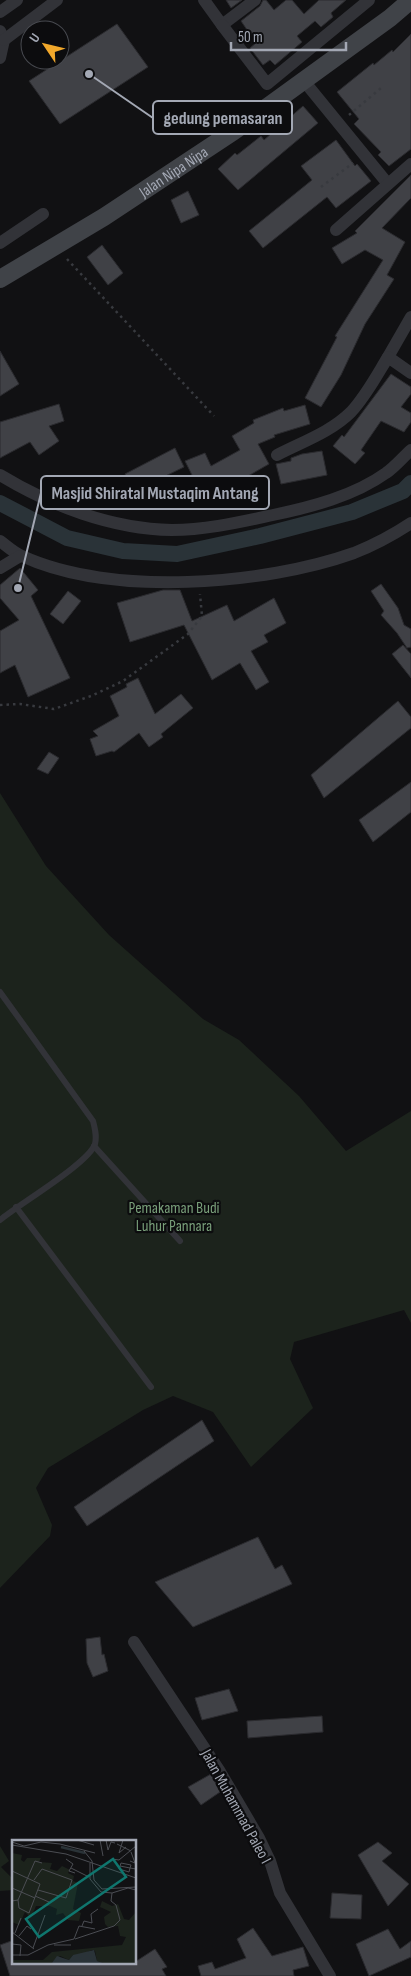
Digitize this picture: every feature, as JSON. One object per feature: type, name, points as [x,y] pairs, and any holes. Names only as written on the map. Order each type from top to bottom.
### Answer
[{"type":"street","points":[[0,12],[17,0]]},
{"type":"street","points":[[0,58],[2,36],[57,0]]},
{"type":"street","points":[[204,0],[277,100]]},
{"type":"street","points":[[222,25],[255,0]]},
{"type":"street","points":[[267,84],[369,0]]},
{"type":"street","name":"Jalan Nipa Nipa","points":[[0,280],[234,131],[411,0]]},
{"type":"street","points":[[304,81],[388,184]]},
{"type":"street","points":[[336,230],[411,164]]},
{"type":"street","points":[[0,243],[43,214]]},
{"type":"street","points":[[277,455],[331,428],[343,419],[366,391],[411,316]]},
{"type":"street","points":[[388,357],[411,373]]},
{"type":"street","points":[[0,475],[59,505],[113,523],[180,529],[217,527],[306,508],[354,491],[387,473],[411,450]]},
{"type":"street","points":[[0,541],[20,556],[41,564],[86,574],[132,580],[198,582],[320,564],[380,542],[411,523]]},
{"type":"street","points":[[0,568],[20,556]]},
{"type":"street","name":"Jalan Muhammad Paleo I","points":[[134,1642],[219,1770],[259,1838],[270,1861],[280,1893],[330,1976]]},
{"type":"lane","points":[[0,992],[93,1121],[96,1134],[94,1146],[78,1164],[0,1220]]},
{"type":"lane","points":[[94,1146],[180,1241]]},
{"type":"lane","points":[[16,1207],[151,1387]]},
{"type":"path","points":[[338,124],[381,88]]},
{"type":"path","points":[[321,187],[364,154]]},
{"type":"path","points":[[56,246],[214,416]]},
{"type":"path","points":[[0,705],[20,704],[54,709],[123,682],[188,634],[202,616],[198,582]]},
{"type":"green space","name":"Pemakaman Budi Luhur Pannara","points":[[0,793],[46,866],[109,935],[203,1019],[239,1040],[299,1096],[346,1151],[411,1111],[411,1323],[404,1310],[294,1342],[290,1359],[313,1408],[251,1467],[213,1412],[173,1396],[143,1410],[48,1468],[36,1488],[52,1525],[50,1536],[0,1588]]},
{"type":"green space","points":[[0,1846],[9,1861],[1,1867],[12,1878],[12,1890],[0,1891]]},
{"type":"building","points":[[226,0],[242,0],[231,8]]},
{"type":"building","points":[[263,0],[266,0],[274,10],[286,0],[292,0],[304,14],[319,0],[346,0],[331,13],[333,17],[321,27],[315,21],[297,36],[302,42],[275,65],[270,60],[263,65],[250,48],[256,43],[241,21],[260,6]]},
{"type":"building","points":[[117,24],[148,67],[60,124],[29,81],[46,70],[70,70],[70,54]]},
{"type":"building","points":[[411,34],[411,149],[389,166],[378,155],[381,152],[354,124],[359,119],[337,92],[373,63],[374,65],[392,50],[393,52]]},
{"type":"building","points":[[303,106],[318,123],[238,190],[218,169],[235,153],[237,155],[261,136],[264,140]]},
{"type":"building","points":[[336,140],[355,166],[357,164],[371,181],[336,208],[327,197],[263,248],[249,231],[312,180],[301,166]]},
{"type":"building","points":[[411,175],[411,198],[382,228],[405,242],[387,275],[394,279],[365,324],[341,375],[321,407],[305,398],[337,337],[335,336],[383,260],[365,250],[342,264],[332,248],[357,233],[355,231]]},
{"type":"building","points":[[188,191],[199,215],[181,223],[171,200]]},
{"type":"building","points":[[102,245],[123,273],[108,285],[87,257]]},
{"type":"building","points":[[0,351],[19,384],[0,396]]},
{"type":"building","points":[[391,374],[411,387],[411,394],[401,407],[411,413],[411,422],[404,432],[381,421],[361,450],[365,453],[355,464],[333,446],[342,435],[344,437]]},
{"type":"building","points":[[59,404],[64,421],[49,426],[59,441],[39,455],[30,442],[0,458],[0,422]]},
{"type":"building","points":[[305,405],[310,424],[274,435],[275,437],[258,444],[269,464],[208,499],[196,476],[193,477],[185,461],[205,453],[211,466],[240,450],[232,436],[254,423],[253,420],[283,408],[284,411]]},
{"type":"building","points":[[175,448],[184,467],[149,484],[152,492],[138,499],[125,474]]},
{"type":"building","points":[[322,451],[327,475],[281,484],[276,464],[291,461],[291,458],[302,454]]},
{"type":"building","points":[[20,568],[38,590],[31,596],[70,678],[28,697],[15,665],[0,673],[0,631],[19,620],[0,598],[0,585]]},
{"type":"building","points":[[381,584],[398,608],[404,625],[411,629],[411,647],[407,648],[381,615],[384,611],[371,591]]},
{"type":"building","points":[[163,590],[180,590],[192,621],[227,605],[234,621],[274,598],[286,623],[264,635],[268,642],[251,651],[269,682],[256,690],[240,663],[212,680],[184,625],[130,642],[117,603]]},
{"type":"building","points":[[68,591],[81,601],[63,624],[50,614]]},
{"type":"building","points":[[403,645],[411,654],[411,678],[392,654]]},
{"type":"building","points":[[138,678],[155,714],[181,694],[193,708],[161,734],[163,737],[149,747],[139,733],[114,752],[96,756],[90,739],[98,736],[93,731],[119,716],[110,696],[127,687],[126,684]]},
{"type":"building","points":[[398,701],[411,717],[411,728],[324,798],[311,775]]},
{"type":"building","points":[[49,752],[59,758],[48,774],[37,769]]},
{"type":"building","points":[[411,782],[411,812],[373,842],[359,820]]},
{"type":"building","points":[[202,1420],[214,1441],[87,1526],[74,1507]]},
{"type":"building","points":[[258,1537],[275,1569],[282,1565],[292,1584],[193,1627],[155,1582]]},
{"type":"building","points":[[100,1637],[102,1655],[104,1654],[108,1671],[93,1677],[87,1663],[86,1639]]},
{"type":"building","points":[[229,1689],[238,1711],[202,1720],[195,1698]]},
{"type":"building","points":[[322,1716],[323,1732],[248,1738],[247,1721]]},
{"type":"building","points":[[211,1774],[220,1792],[201,1805],[188,1787]]},
{"type":"building","points":[[378,1842],[392,1853],[382,1861],[409,1884],[388,1906],[358,1855]]},
{"type":"building","points":[[332,1893],[362,1895],[361,1919],[330,1918]]},
{"type":"building","points":[[253,1928],[272,1956],[303,1947],[309,1966],[293,1970],[294,1976],[201,1976],[198,1966],[212,1962],[215,1969],[246,1958],[237,1939]]},
{"type":"building","points":[[388,1929],[400,1949],[411,1941],[411,1957],[369,1976],[356,1944]]},
{"type":"building","points":[[12,1941],[12,1964],[136,1964],[136,1961],[155,1949],[167,1967],[162,1969],[166,1976],[10,1976],[0,1945]]},
{"type":"waterway","points":[[0,503],[67,538],[123,551],[177,554],[260,536],[352,512],[403,491],[411,483]]},
{"type":"place","name":"gedung pemasaran","points":[[89,74]]},
{"type":"place","name":"Masjid Shiratal Mustaqim Antang","points":[[18,588]]}]
